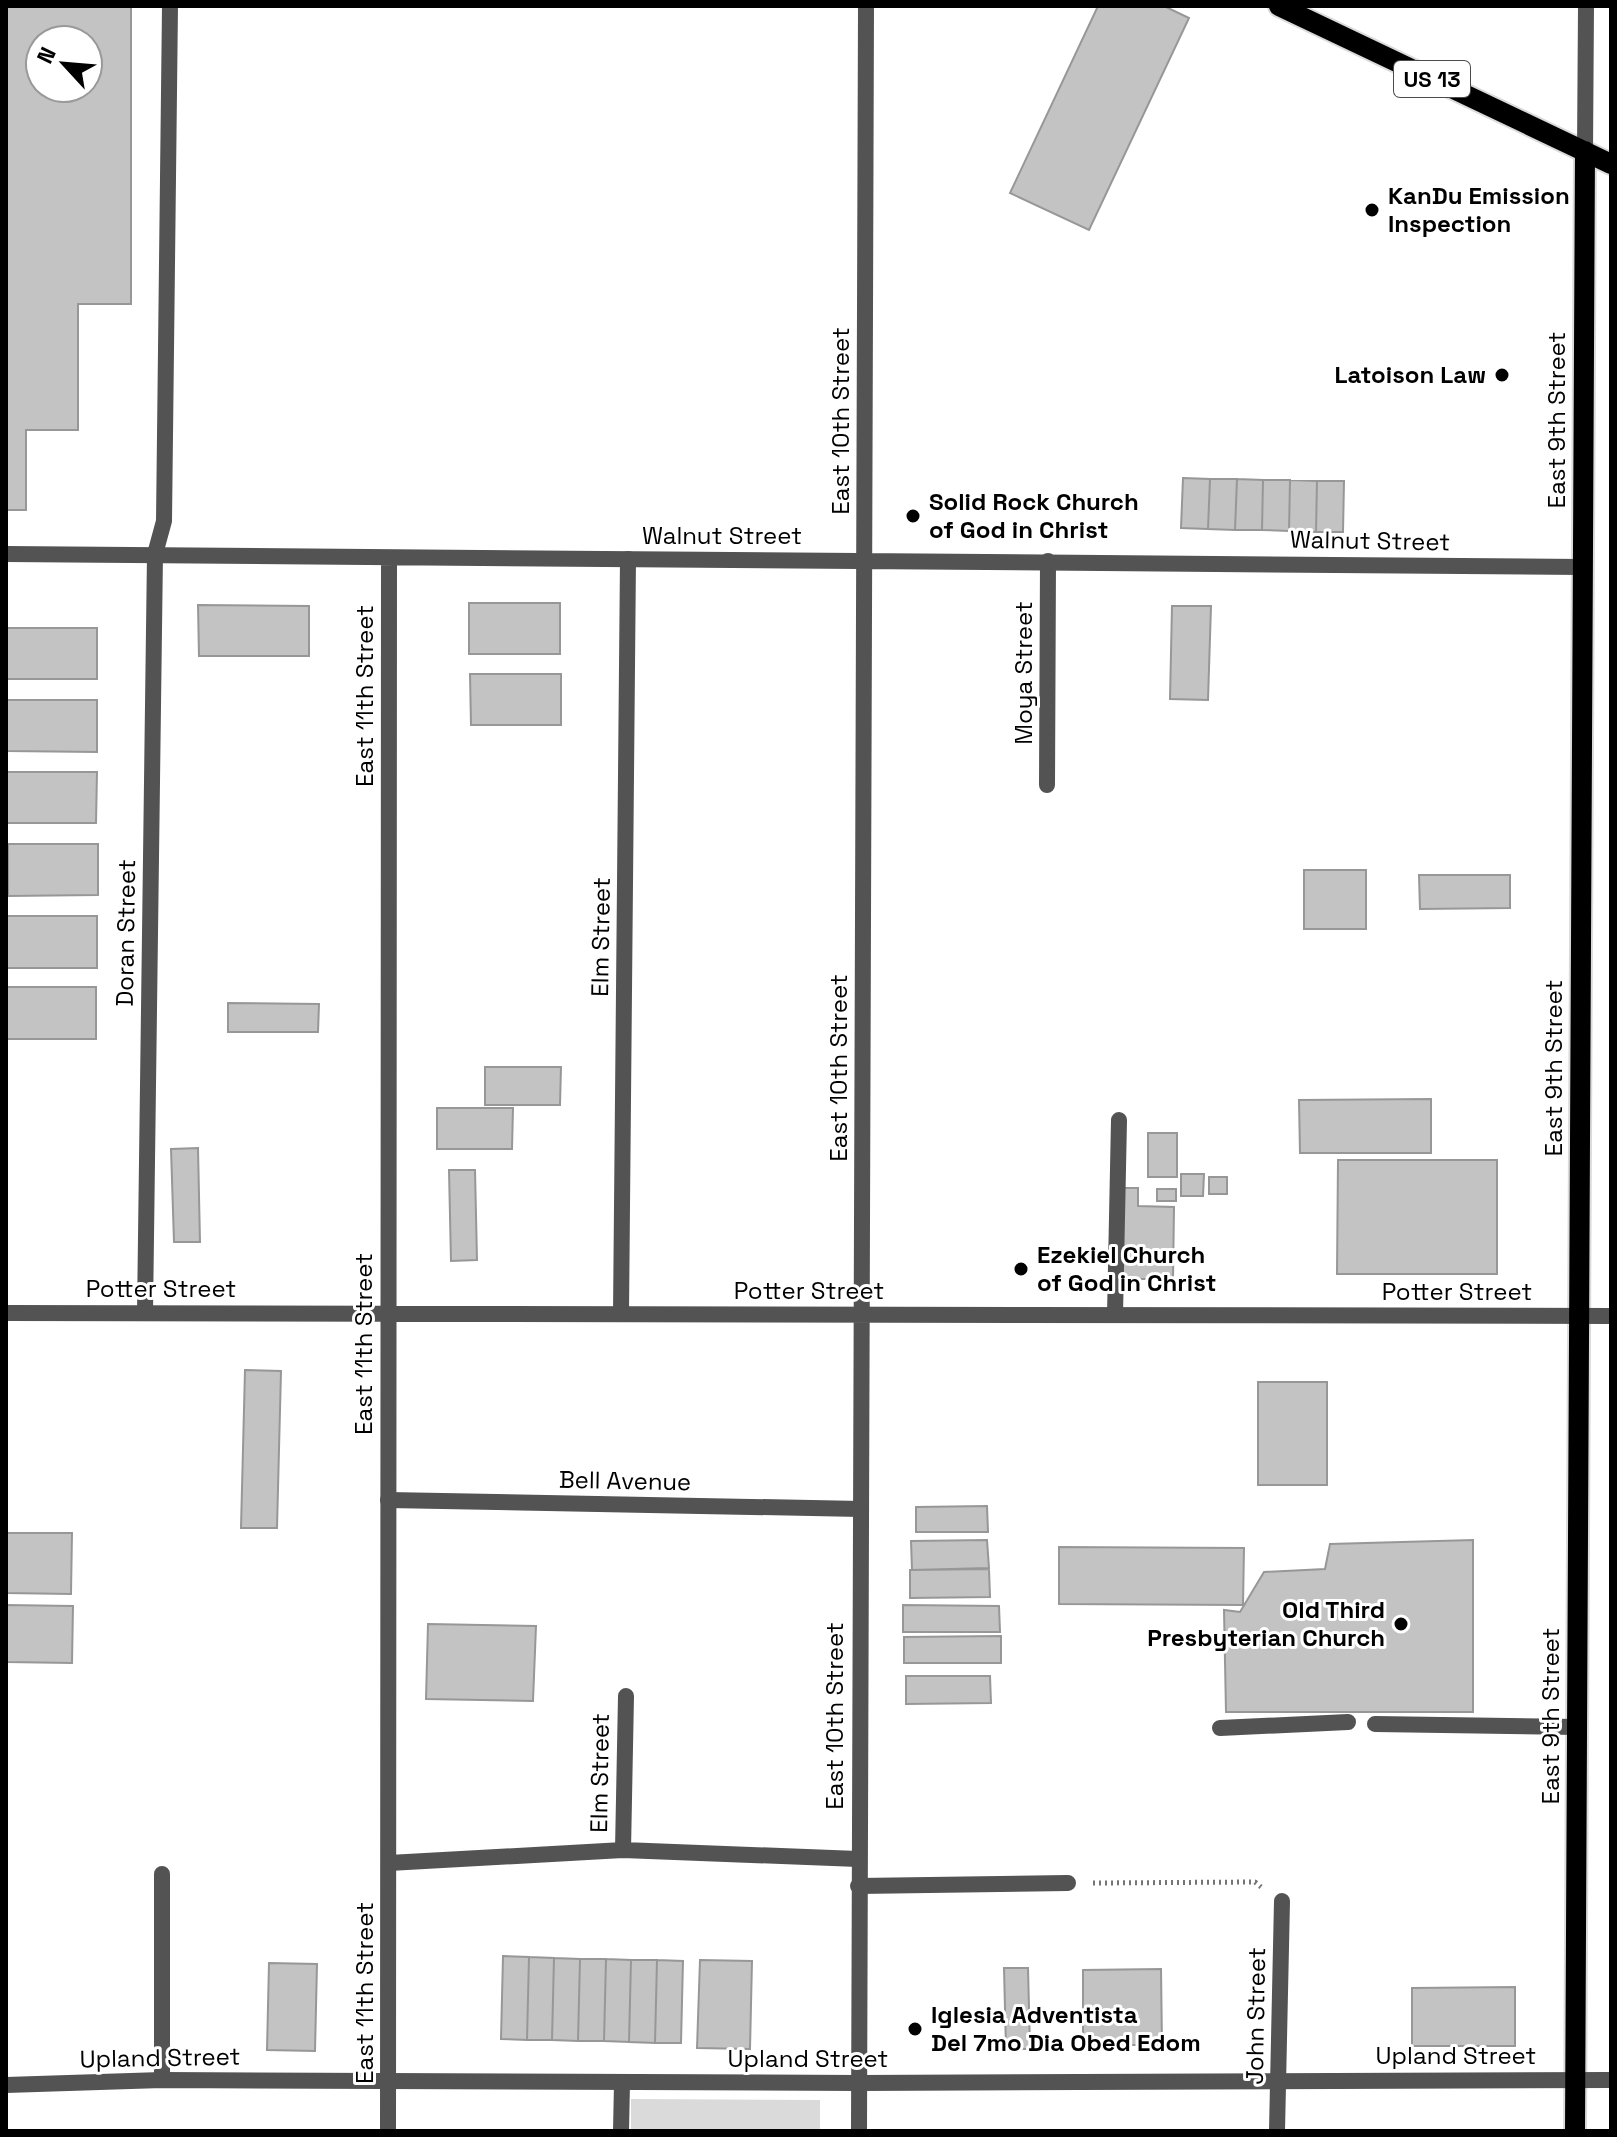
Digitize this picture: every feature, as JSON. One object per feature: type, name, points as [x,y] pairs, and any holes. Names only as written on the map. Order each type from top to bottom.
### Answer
[{"type":"main road","name":"US 13","points":[[1279,6],[1611,164]]},
{"type":"main road","name":"East 9th Street","points":[[1575,2131],[1585,151]]},
{"type":"street","name":"Doran Street","points":[[145,1313],[155,554],[164,521],[170,6]]},
{"type":"street","name":"East 10th Street","points":[[859,2131],[866,6]]},
{"type":"street","name":"East 9th Street","points":[[1585,151],[1586,6]]},
{"type":"street","name":"Walnut Street","points":[[6,554],[1582,567]]},
{"type":"street","name":"East 11th Street","points":[[388,2131],[389,558]]},
{"type":"street","name":"Elm Street","points":[[621,1314],[628,559]]},
{"type":"street","name":"Moya Street","points":[[1047,785],[1048,561]]},
{"type":"street","points":[[1115,1315],[1119,1120]]},
{"type":"street","name":"Potter Street","points":[[6,1313],[1611,1316]]},
{"type":"street","name":"Bell Avenue","points":[[388,1500],[861,1509]]},
{"type":"street","name":"Elm Street","points":[[623,1850],[626,1696]]},
{"type":"street","points":[[1220,1728],[1348,1722]]},
{"type":"street","points":[[1375,1724],[1577,1727]]},
{"type":"street","points":[[389,1863],[623,1850],[858,1859]]},
{"type":"street","points":[[162,1874],[162,2080]]},
{"type":"street","points":[[858,1886],[1068,1883]]},
{"type":"street","name":"John Street","points":[[1277,2131],[1282,1901]]},
{"type":"street","name":"Upland Street","points":[[6,2085],[162,2080],[859,2083],[1611,2080]]},
{"type":"street","points":[[621,2131],[622,2083]]},
{"type":"path","points":[[1068,1883],[1255,1882],[1282,1901]]},
{"type":"shaded area","points":[[631,2099],[820,2100],[820,2131],[631,2131]]},
{"type":"building","points":[[6,6],[131,6],[131,304],[78,304],[78,430],[26,430],[26,510],[6,510]]},
{"type":"building","points":[[1098,6],[1164,6],[1189,18],[1089,230],[1010,193]]},
{"type":"building","points":[[1183,478],[1210,479],[1208,529],[1181,528]]},
{"type":"building","points":[[1210,479],[1237,479],[1235,530],[1208,529]]},
{"type":"building","points":[[1237,479],[1263,480],[1262,530],[1235,530]]},
{"type":"building","points":[[1263,480],[1290,480],[1289,531],[1262,530]]},
{"type":"building","points":[[1290,480],[1317,481],[1316,532],[1289,531]]},
{"type":"building","points":[[1317,481],[1344,481],[1343,532],[1316,532]]},
{"type":"building","points":[[469,603],[560,603],[560,654],[469,654]]},
{"type":"building","points":[[198,605],[309,606],[309,656],[199,656]]},
{"type":"building","points":[[1172,606],[1211,606],[1208,700],[1170,699]]},
{"type":"building","points":[[6,628],[97,628],[97,679],[6,679]]},
{"type":"building","points":[[470,674],[561,674],[561,725],[471,725]]},
{"type":"building","points":[[7,700],[97,700],[97,752],[7,751]]},
{"type":"building","points":[[6,772],[97,772],[96,823],[6,823]]},
{"type":"building","points":[[8,844],[98,844],[98,895],[8,896]]},
{"type":"building","points":[[1304,870],[1366,870],[1366,929],[1304,929]]},
{"type":"building","points":[[1419,875],[1510,875],[1510,908],[1420,909]]},
{"type":"building","points":[[7,916],[97,916],[97,968],[6,968]]},
{"type":"building","points":[[6,987],[96,987],[96,1039],[6,1039]]},
{"type":"building","points":[[228,1003],[319,1004],[318,1032],[228,1032]]},
{"type":"building","points":[[485,1067],[561,1067],[560,1105],[485,1105]]},
{"type":"building","points":[[1431,1099],[1431,1153],[1300,1153],[1299,1100]]},
{"type":"building","points":[[437,1108],[513,1108],[512,1149],[437,1149]]},
{"type":"building","points":[[1148,1133],[1177,1133],[1177,1177],[1148,1177]]},
{"type":"building","points":[[198,1148],[200,1242],[174,1242],[171,1149]]},
{"type":"building","points":[[1338,1160],[1497,1160],[1497,1274],[1337,1274]]},
{"type":"building","points":[[449,1170],[475,1170],[477,1260],[451,1261]]},
{"type":"building","points":[[1181,1174],[1204,1174],[1203,1196],[1181,1196]]},
{"type":"building","points":[[1209,1177],[1227,1177],[1227,1194],[1209,1194]]},
{"type":"building","points":[[1123,1188],[1138,1188],[1138,1206],[1174,1207],[1173,1279],[1123,1279]]},
{"type":"building","points":[[1157,1189],[1176,1189],[1176,1201],[1157,1201]]},
{"type":"building","points":[[245,1370],[281,1371],[277,1528],[241,1528]]},
{"type":"building","points":[[1258,1382],[1327,1382],[1327,1485],[1258,1485]]},
{"type":"building","points":[[987,1506],[988,1532],[916,1532],[916,1507]]},
{"type":"building","points":[[6,1533],[72,1533],[71,1594],[6,1593]]},
{"type":"building","points":[[987,1540],[989,1568],[912,1570],[911,1541]]},
{"type":"building","points":[[1473,1540],[1473,1712],[1226,1712],[1224,1610],[1240,1612],[1264,1572],[1325,1569],[1330,1544]]},
{"type":"building","points":[[1059,1547],[1244,1548],[1243,1605],[1059,1604]]},
{"type":"building","points":[[989,1569],[990,1597],[910,1598],[910,1570]]},
{"type":"building","points":[[6,1605],[73,1606],[72,1663],[6,1662]]},
{"type":"building","points":[[903,1605],[999,1606],[1000,1632],[903,1632]]},
{"type":"building","points":[[428,1624],[536,1626],[533,1701],[426,1699]]},
{"type":"building","points":[[1001,1636],[1001,1663],[904,1663],[904,1637]]},
{"type":"building","points":[[906,1676],[990,1676],[991,1703],[906,1704]]},
{"type":"building","points":[[503,1956],[529,1957],[527,2040],[501,2039]]},
{"type":"building","points":[[529,1957],[554,1958],[552,2040],[527,2040]]},
{"type":"building","points":[[554,1958],[580,1959],[578,2041],[552,2040]]},
{"type":"building","points":[[580,1959],[606,1959],[604,2041],[578,2041]]},
{"type":"building","points":[[606,1959],[631,1960],[629,2042],[604,2041]]},
{"type":"building","points":[[631,1960],[657,1960],[655,2043],[629,2042]]},
{"type":"building","points":[[657,1960],[683,1961],[681,2043],[655,2043]]},
{"type":"building","points":[[700,1960],[752,1961],[750,2049],[697,2048]]},
{"type":"building","points":[[269,1963],[317,1964],[315,2051],[267,2050]]},
{"type":"building","points":[[1004,1968],[1028,1968],[1030,2049],[1006,2049]]},
{"type":"building","points":[[1161,1969],[1162,2045],[1083,2045],[1083,1970]]},
{"type":"building","points":[[1515,1987],[1515,2046],[1412,2046],[1412,1988]]},
{"type":"place","name":"KanDu Emission Inspection","points":[[1372,210]]},
{"type":"place","name":"Latoison Law","points":[[1502,375]]},
{"type":"place","name":"Solid Rock Church of God in Christ","points":[[913,516]]},
{"type":"place","name":"Ezekiel Church of God in Christ","points":[[1021,1269]]},
{"type":"place","name":"Old Third Presbyterian Church","points":[[1401,1624]]},
{"type":"place","name":"Iglesia Adventista Del 7mo Dia Obed Edom","points":[[915,2029]]}]
